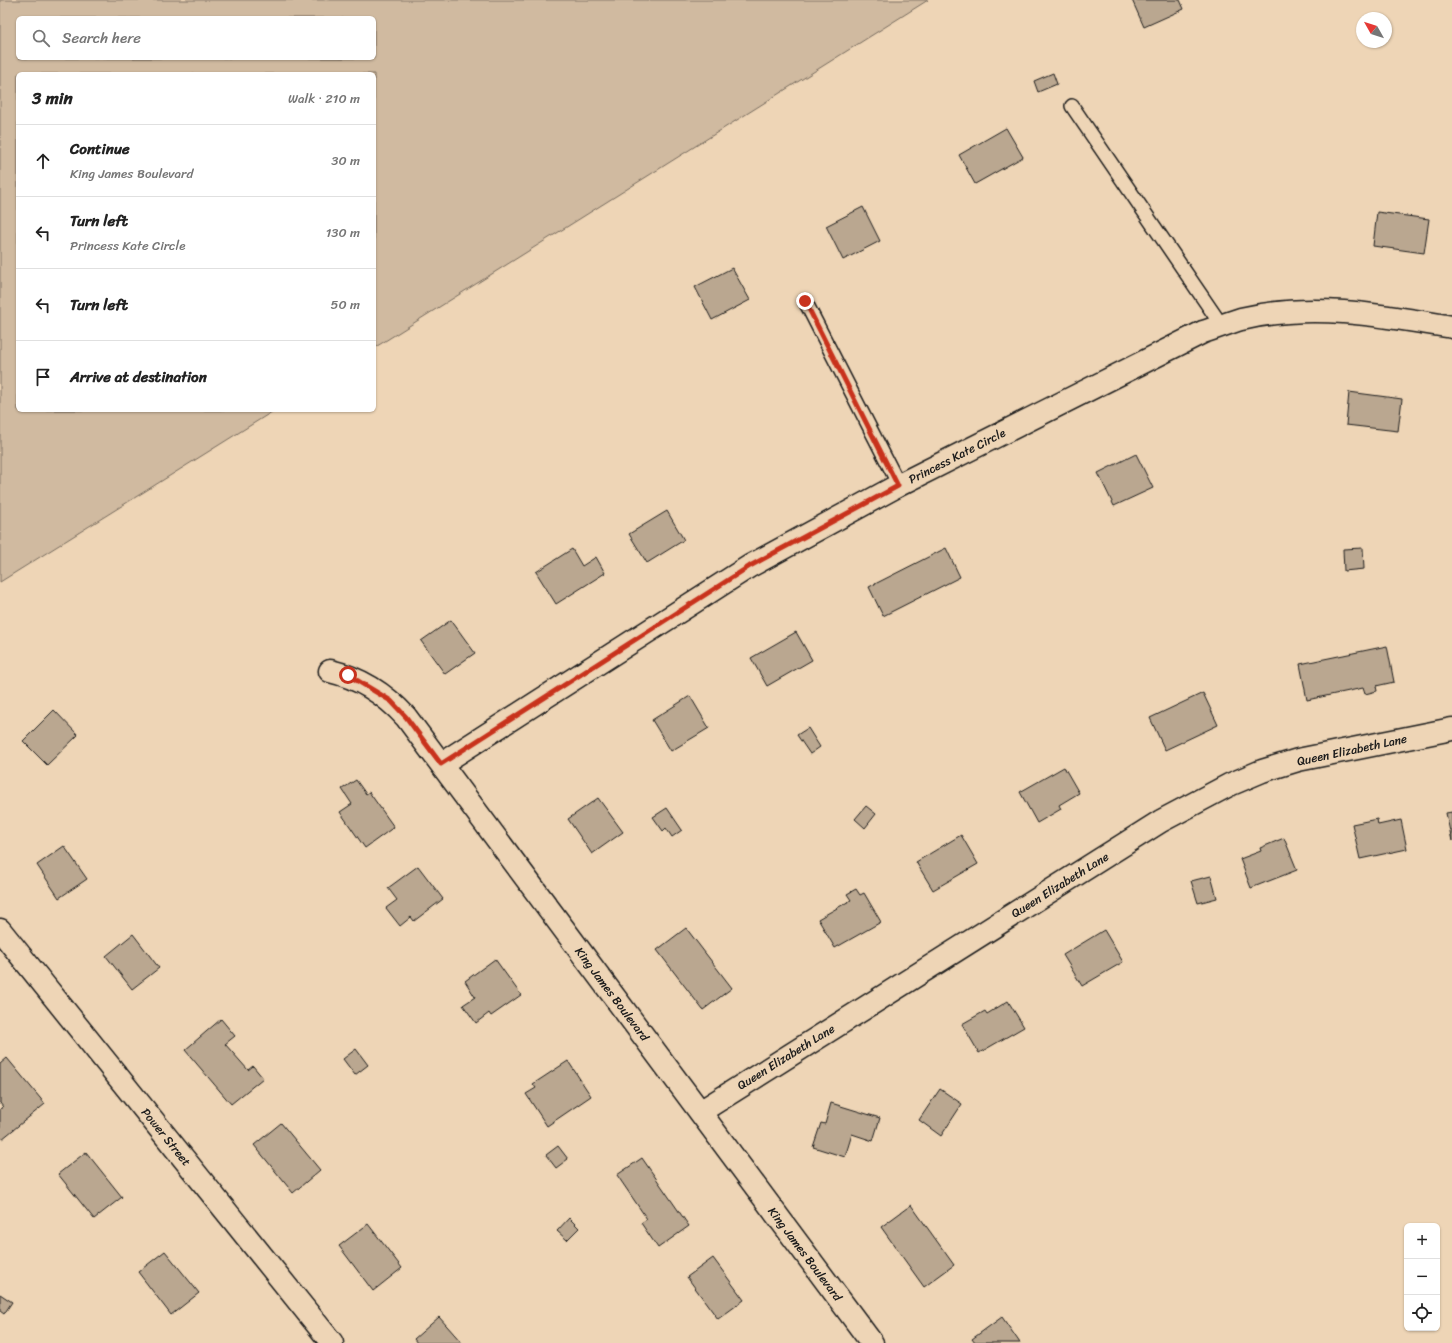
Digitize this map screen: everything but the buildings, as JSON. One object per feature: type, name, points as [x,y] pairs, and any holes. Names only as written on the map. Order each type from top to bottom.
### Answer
[{"type":"street","name":"Princess Kate Circle","points":[[441,764],[750,566],[898,486],[1203,332],[1240,319],[1278,313],[1318,310],[1356,312],[1452,327]]},
{"type":"street","name":"King James Boulevard","points":[[330,671],[348,675],[391,701],[406,717],[872,1343]]},
{"type":"street","name":"Queen Elizabeth Lane","points":[[700,1112],[1161,822],[1194,803],[1262,771],[1298,760],[1452,729]]},
{"type":"street","name":"Power Street","points":[[0,930],[332,1343]]},
{"type":"lane","points":[[1072,106],[1222,326]]},
{"type":"lane","points":[[805,301],[898,486]]},
{"type":"shaded area","points":[[0,0],[928,0],[376,347],[376,72],[16,72],[16,412],[272,412],[0,582]]},
{"type":"route","points":[[348,675],[367,685],[391,701],[406,717],[441,764],[750,566],[843,514],[898,486],[805,301]]}]
